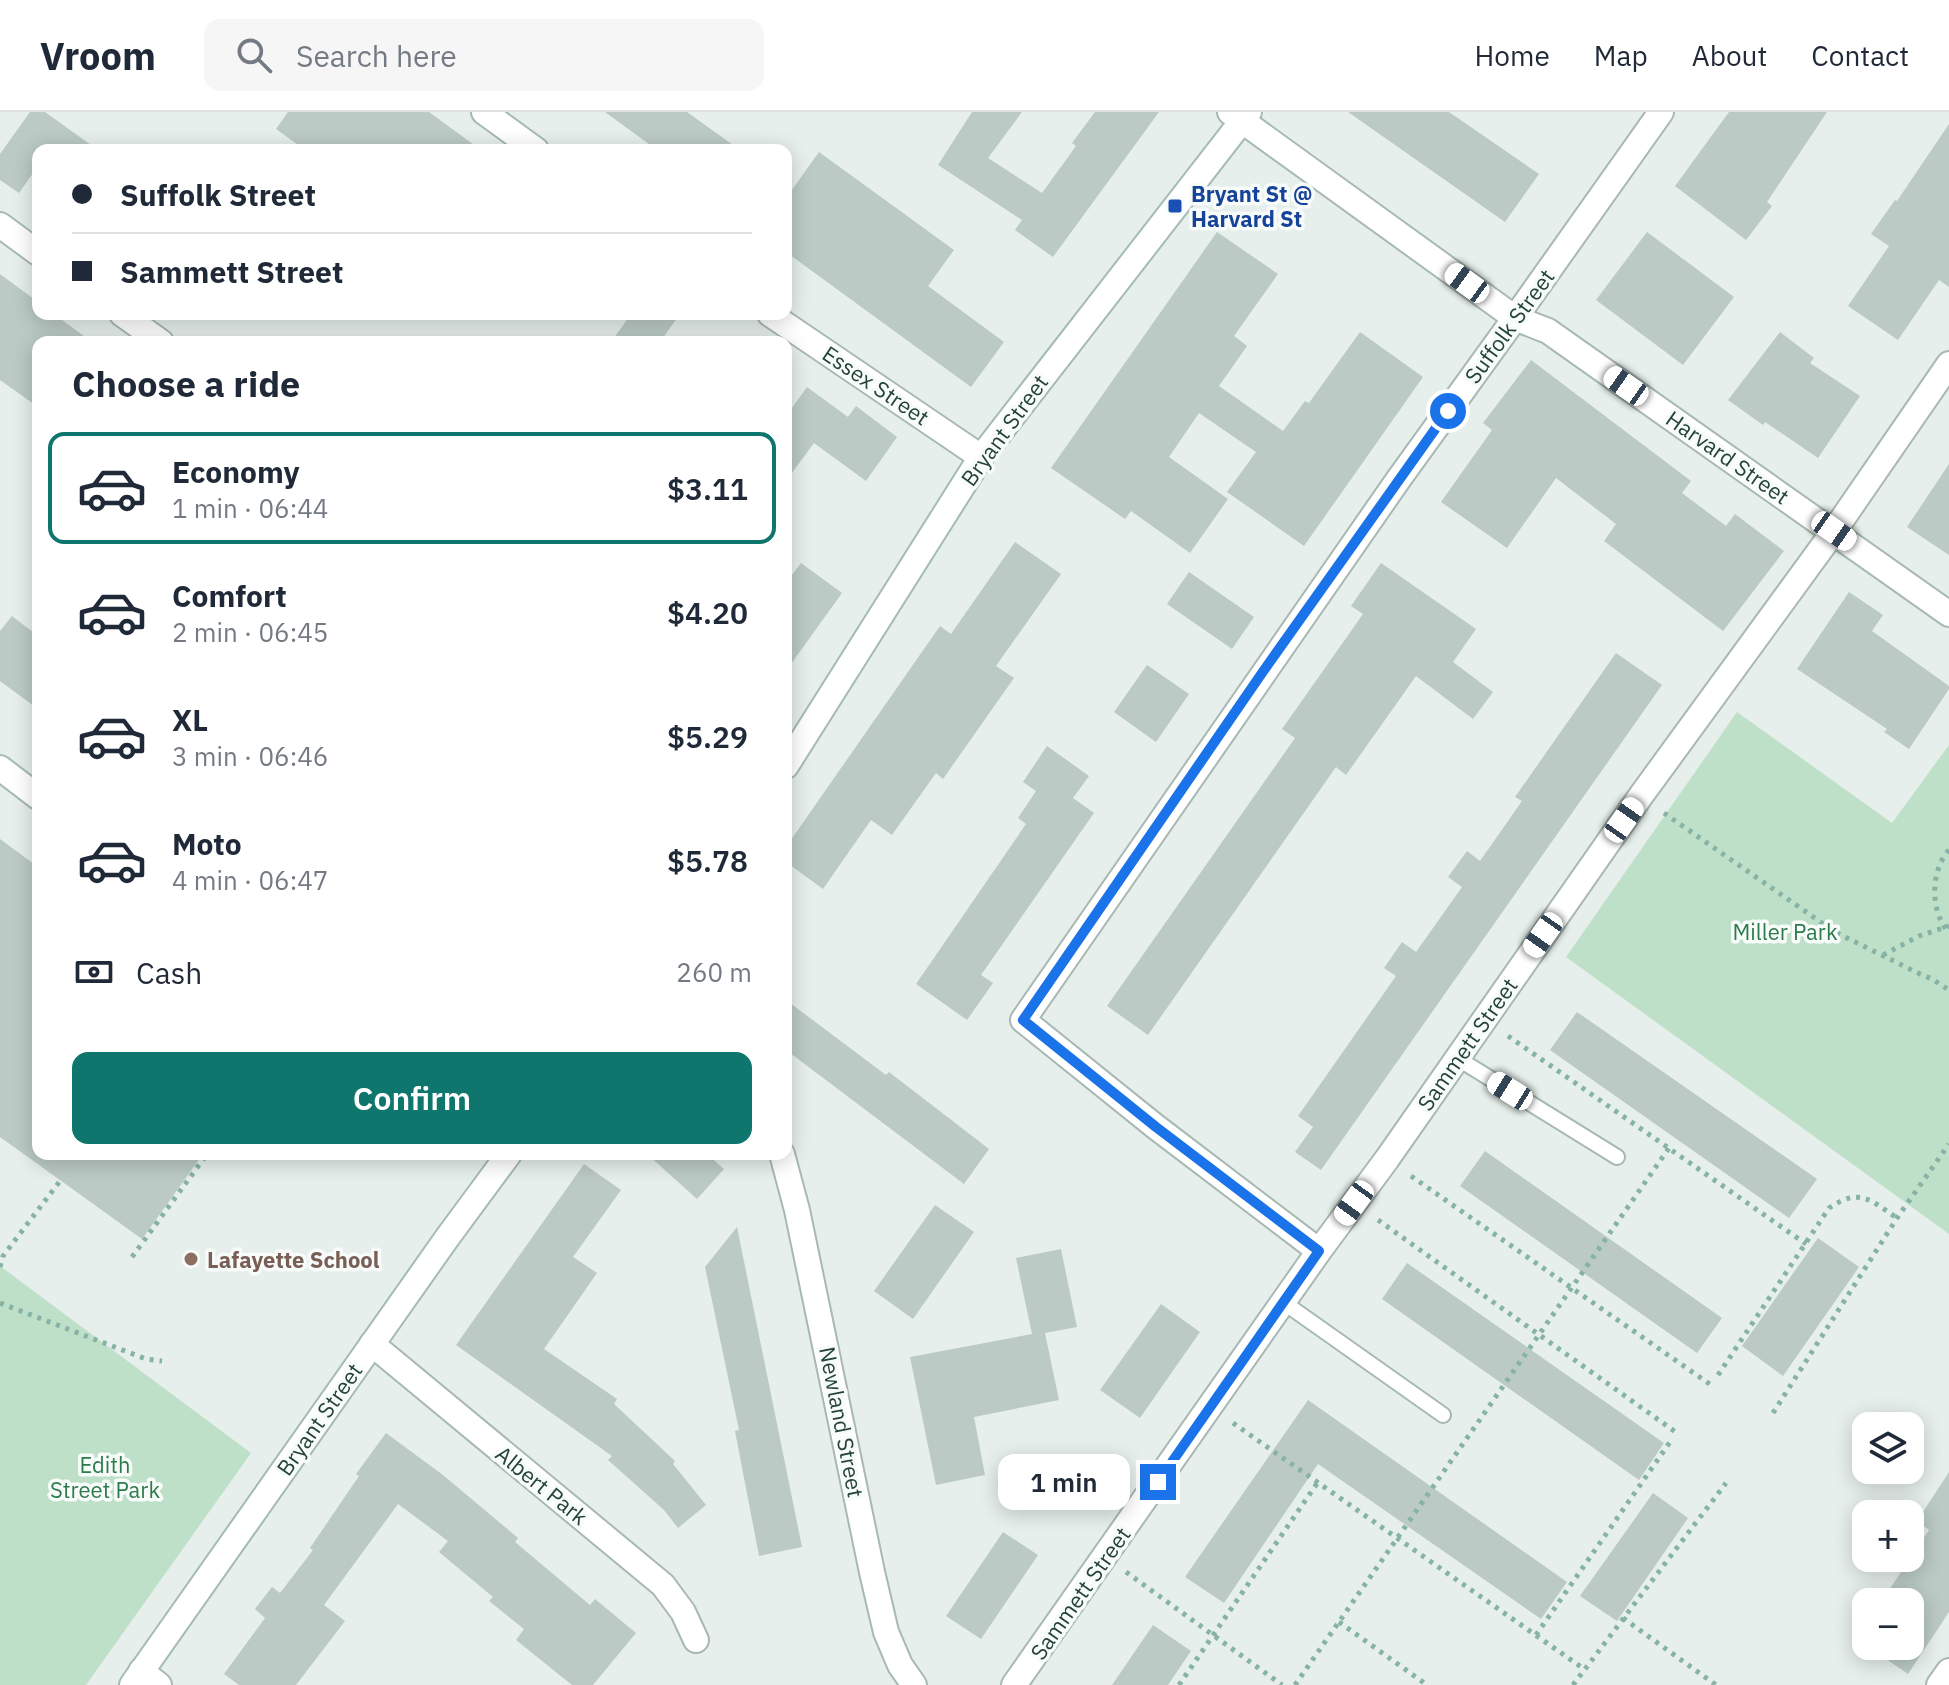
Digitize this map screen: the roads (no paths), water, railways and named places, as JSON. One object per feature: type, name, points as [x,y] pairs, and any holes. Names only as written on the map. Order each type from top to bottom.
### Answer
[{"type":"street","points":[[484,112],[528,144]]},
{"type":"street","name":"Suffolk Street","points":[[1319,1251],[1156,1127],[1023,1020],[1380,505],[1661,112]]},
{"type":"street","name":"Harvard Street","points":[[1240,115],[1515,318],[1548,331],[1949,614]]},
{"type":"street","name":"Bryant Street","points":[[792,756],[981,457],[1240,115]]},
{"type":"street","points":[[0,225],[32,249]]},
{"type":"street","points":[[130,320],[153,336]]},
{"type":"street","name":"Essex Street","points":[[779,320],[981,457]]},
{"type":"street","name":"Sammett Street","points":[[1014,1685],[1640,797],[1834,531],[1949,364]]},
{"type":"street","points":[[0,768],[32,792]]},
{"type":"street","name":"Bryant Street","points":[[144,1680],[372,1344],[504,1160]]},
{"type":"street","name":"Newland Street","points":[[784,1160],[886,1632],[900,1665],[914,1685]]},
{"type":"street","name":"Albert Park","points":[[372,1344],[663,1585],[683,1612],[696,1640]]},
{"type":"street","points":[[1939,1685],[1949,1671]]},
{"type":"lane","points":[[1457,1058],[1617,1157]]},
{"type":"lane","points":[[1283,1302],[1443,1415]]},
{"type":"place","name":"Bryant St @ Harvard St","points":[[1175,206]]},
{"type":"place","name":"Lafayette School","points":[[191,1259]]},
{"type":"park label","name":"Miller Park","points":[[1785,931]]},
{"type":"park label","name":"Edith Street Park","points":[[105,1476]]}]
